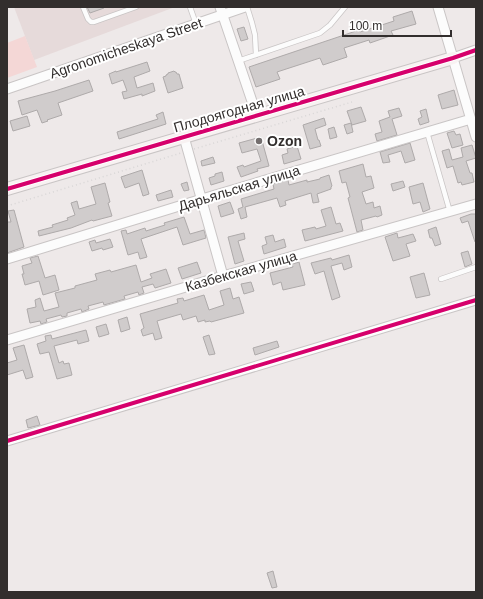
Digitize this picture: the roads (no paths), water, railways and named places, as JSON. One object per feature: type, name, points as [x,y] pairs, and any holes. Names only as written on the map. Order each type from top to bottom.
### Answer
[{"type":"street","name":"Agronomicheskaya Street","points":[[7,89],[196,24],[221,11],[246,7]]},
{"type":"street","points":[[438,7],[476,137]]},
{"type":"street","points":[[221,11],[256,116]]},
{"type":"street","name":"Плодоягодная улица","points":[[7,189],[476,50]]},
{"type":"street","name":"Дарьяльская улица","points":[[7,259],[470,119]]},
{"type":"street","points":[[184,137],[223,276]]},
{"type":"street","name":"Казбекская улица","points":[[7,340],[223,276],[476,204]]},
{"type":"street","points":[[7,441],[476,300]]},
{"type":"lane","points":[[83,7],[88,19],[91,22],[136,7]]},
{"type":"lane","points":[[190,7],[196,24]]},
{"type":"lane","points":[[246,7],[255,35],[256,55]]},
{"type":"lane","points":[[238,61],[320,33],[330,25],[344,7]]},
{"type":"lane","points":[[426,132],[450,212]]},
{"type":"lane","points":[[441,279],[476,267]]},
{"type":"place","name":"Ozon","points":[[259,141]]}]
